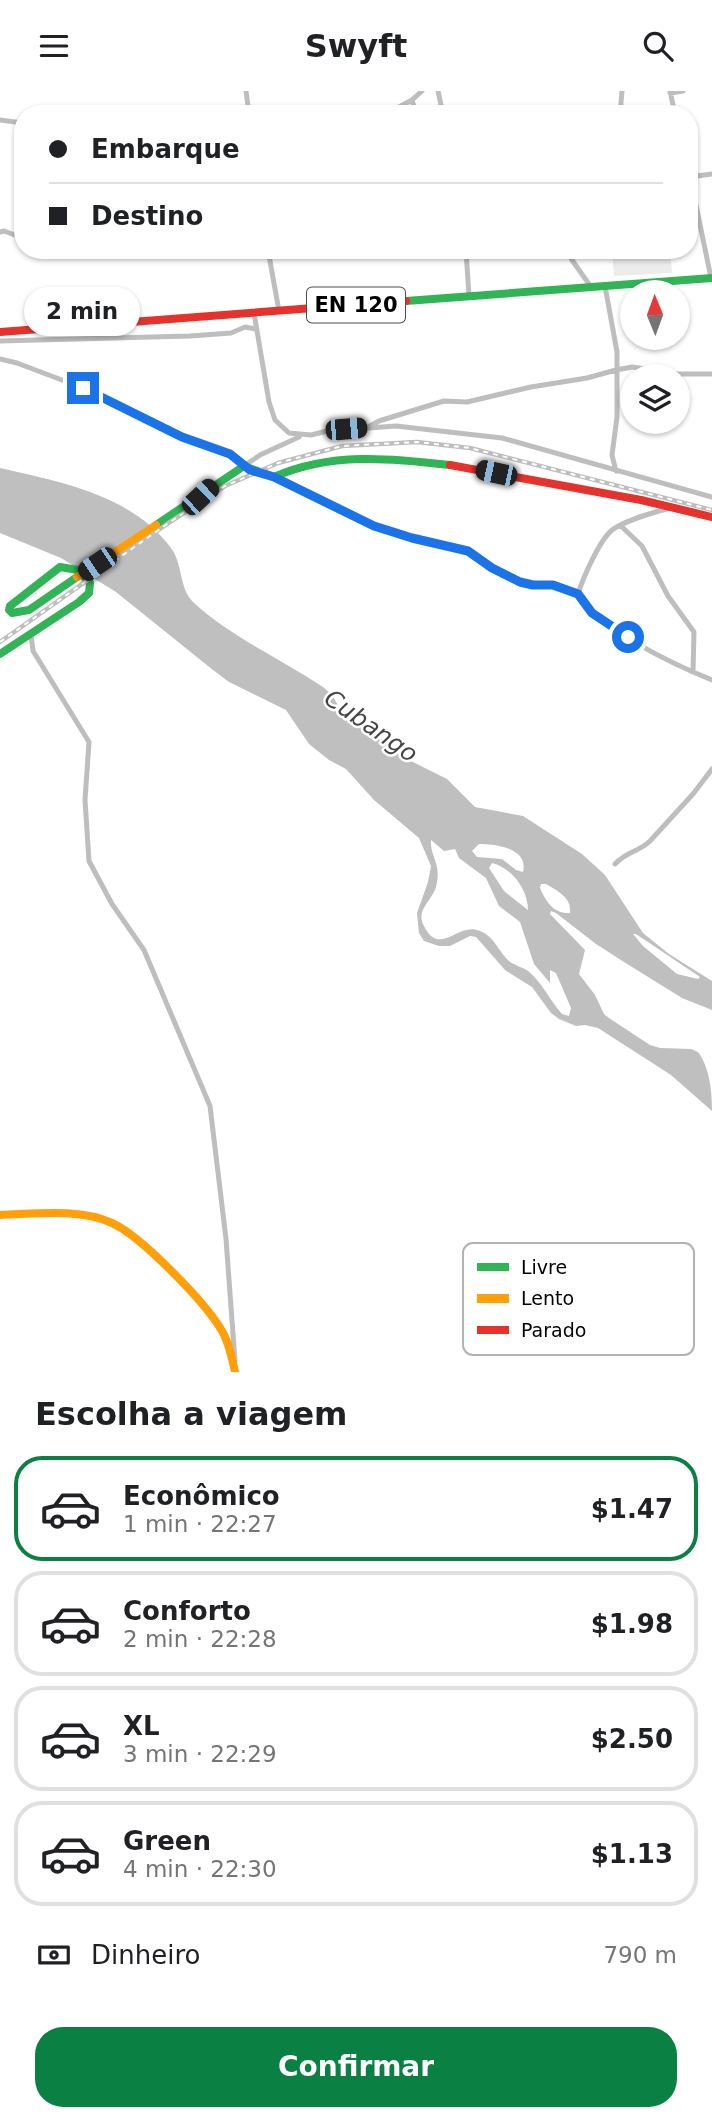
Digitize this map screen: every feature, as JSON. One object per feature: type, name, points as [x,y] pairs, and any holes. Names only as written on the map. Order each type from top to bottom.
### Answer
[{"type":"main road","name":"EN 120","points":[[0,332],[711,278]]},
{"type":"main road","points":[[0,654],[86,596],[90,590],[88,580],[76,568],[60,567],[10,606],[11,613],[23,613],[77,577],[156,525],[244,466],[274,477],[314,462],[361,458],[400,459],[468,467],[712,517]]},
{"type":"main road","points":[[0,1215],[91,1218],[111,1223],[125,1231],[192,1295],[222,1331],[235,1371]]},
{"type":"street","points":[[402,105],[422,91]]},
{"type":"street","points":[[670,92],[683,91]]},
{"type":"street","points":[[412,100],[413,105]]},
{"type":"street","points":[[698,215],[711,278]]},
{"type":"street","points":[[270,259],[279,311]]},
{"type":"street","points":[[466,259],[468,296]]},
{"type":"street","points":[[571,259],[591,287]]},
{"type":"street","points":[[605,286],[617,352],[617,417],[612,455],[616,471]]},
{"type":"street","points":[[254,313],[271,412],[289,433],[302,435],[396,426],[502,438],[712,496]]},
{"type":"street","points":[[0,341],[190,336],[231,333],[245,327],[256,329]]},
{"type":"street","points":[[0,359],[83,388],[182,437],[230,454],[244,466],[302,435]]},
{"type":"street","points":[[366,428],[379,421],[444,401],[467,402],[632,367],[676,374],[712,374]]},
{"type":"street","points":[[274,477],[374,526],[468,551],[492,568],[520,582],[553,585],[578,594],[585,606],[602,621],[712,680]]},
{"type":"street","points":[[578,594],[592,559],[611,531],[637,518],[671,507]]},
{"type":"street","points":[[621,526],[642,546],[668,596],[694,632],[693,672]]},
{"type":"street","points":[[31,635],[33,651],[89,742],[85,800],[89,861],[112,904],[144,950],[210,1106],[226,1239],[235,1371]]},
{"type":"street","points":[[615,864],[628,852],[647,845],[712,769]]},
{"type":"shaded area","points":[[613,259],[671,259],[672,273],[614,276]]},
{"type":"shaded area","points":[[0,468],[71,485],[116,503],[155,530],[171,548],[189,596],[208,615],[323,687],[332,695],[342,712],[403,757],[447,779],[475,807],[523,816],[582,854],[605,875],[643,933],[669,954],[712,981],[712,1010],[682,998],[596,944],[551,911],[550,914],[585,950],[579,974],[595,995],[604,1014],[650,1045],[698,1052],[708,1073],[712,1111],[671,1075],[598,1028],[576,1026],[559,1019],[551,1013],[532,987],[505,970],[476,937],[470,936],[450,946],[424,941],[419,933],[417,913],[431,866],[419,838],[374,800],[346,769],[309,744],[286,710],[229,682],[116,592],[61,558],[0,533]],"holes":[[[431,840],[444,851],[455,849],[459,858],[486,878],[499,906],[520,922],[534,964],[550,983],[550,970],[556,973],[571,1008],[569,1016],[562,1014],[533,975],[509,961],[493,940],[480,931],[472,929],[443,939],[430,935],[424,926],[422,915],[436,887],[437,866]],[[479,844],[509,849],[521,857],[523,872],[502,859],[477,857],[472,851]],[[492,863],[499,866],[518,881],[528,910],[504,891],[489,868]],[[541,884],[546,884],[563,895],[569,903],[570,913],[551,906],[540,888]],[[633,934],[700,977],[698,979],[677,974],[643,946]]]},
{"type":"railway","points":[[0,642],[225,486],[278,463],[342,446],[417,442],[470,448],[712,510]]},
{"type":"traffic: fast","points":[[406,301],[712,278]]},
{"type":"traffic: fast","points":[[156,525],[244,466],[274,477],[295,469],[338,460],[383,459],[450,465]]},
{"type":"traffic: fast","points":[[0,654],[79,602],[89,593],[90,583],[78,570],[60,567],[10,606],[12,613],[29,610],[77,577]]},
{"type":"traffic: slow","points":[[77,577],[156,525]]},
{"type":"traffic: slow","points":[[0,1215],[86,1215],[112,1223],[124,1230],[172,1271],[214,1319],[227,1341],[235,1372]]},
{"type":"traffic: jam","points":[[0,332],[406,301]]},
{"type":"traffic: jam","points":[[450,465],[641,500],[712,517]]},
{"type":"route","points":[[83,388],[182,437],[230,454],[250,470],[274,477],[374,526],[468,551],[492,568],[520,582],[553,585],[578,594],[592,613],[628,637]]},
{"type":"water label","name":"Cubango","points":[[371,726]]}]
